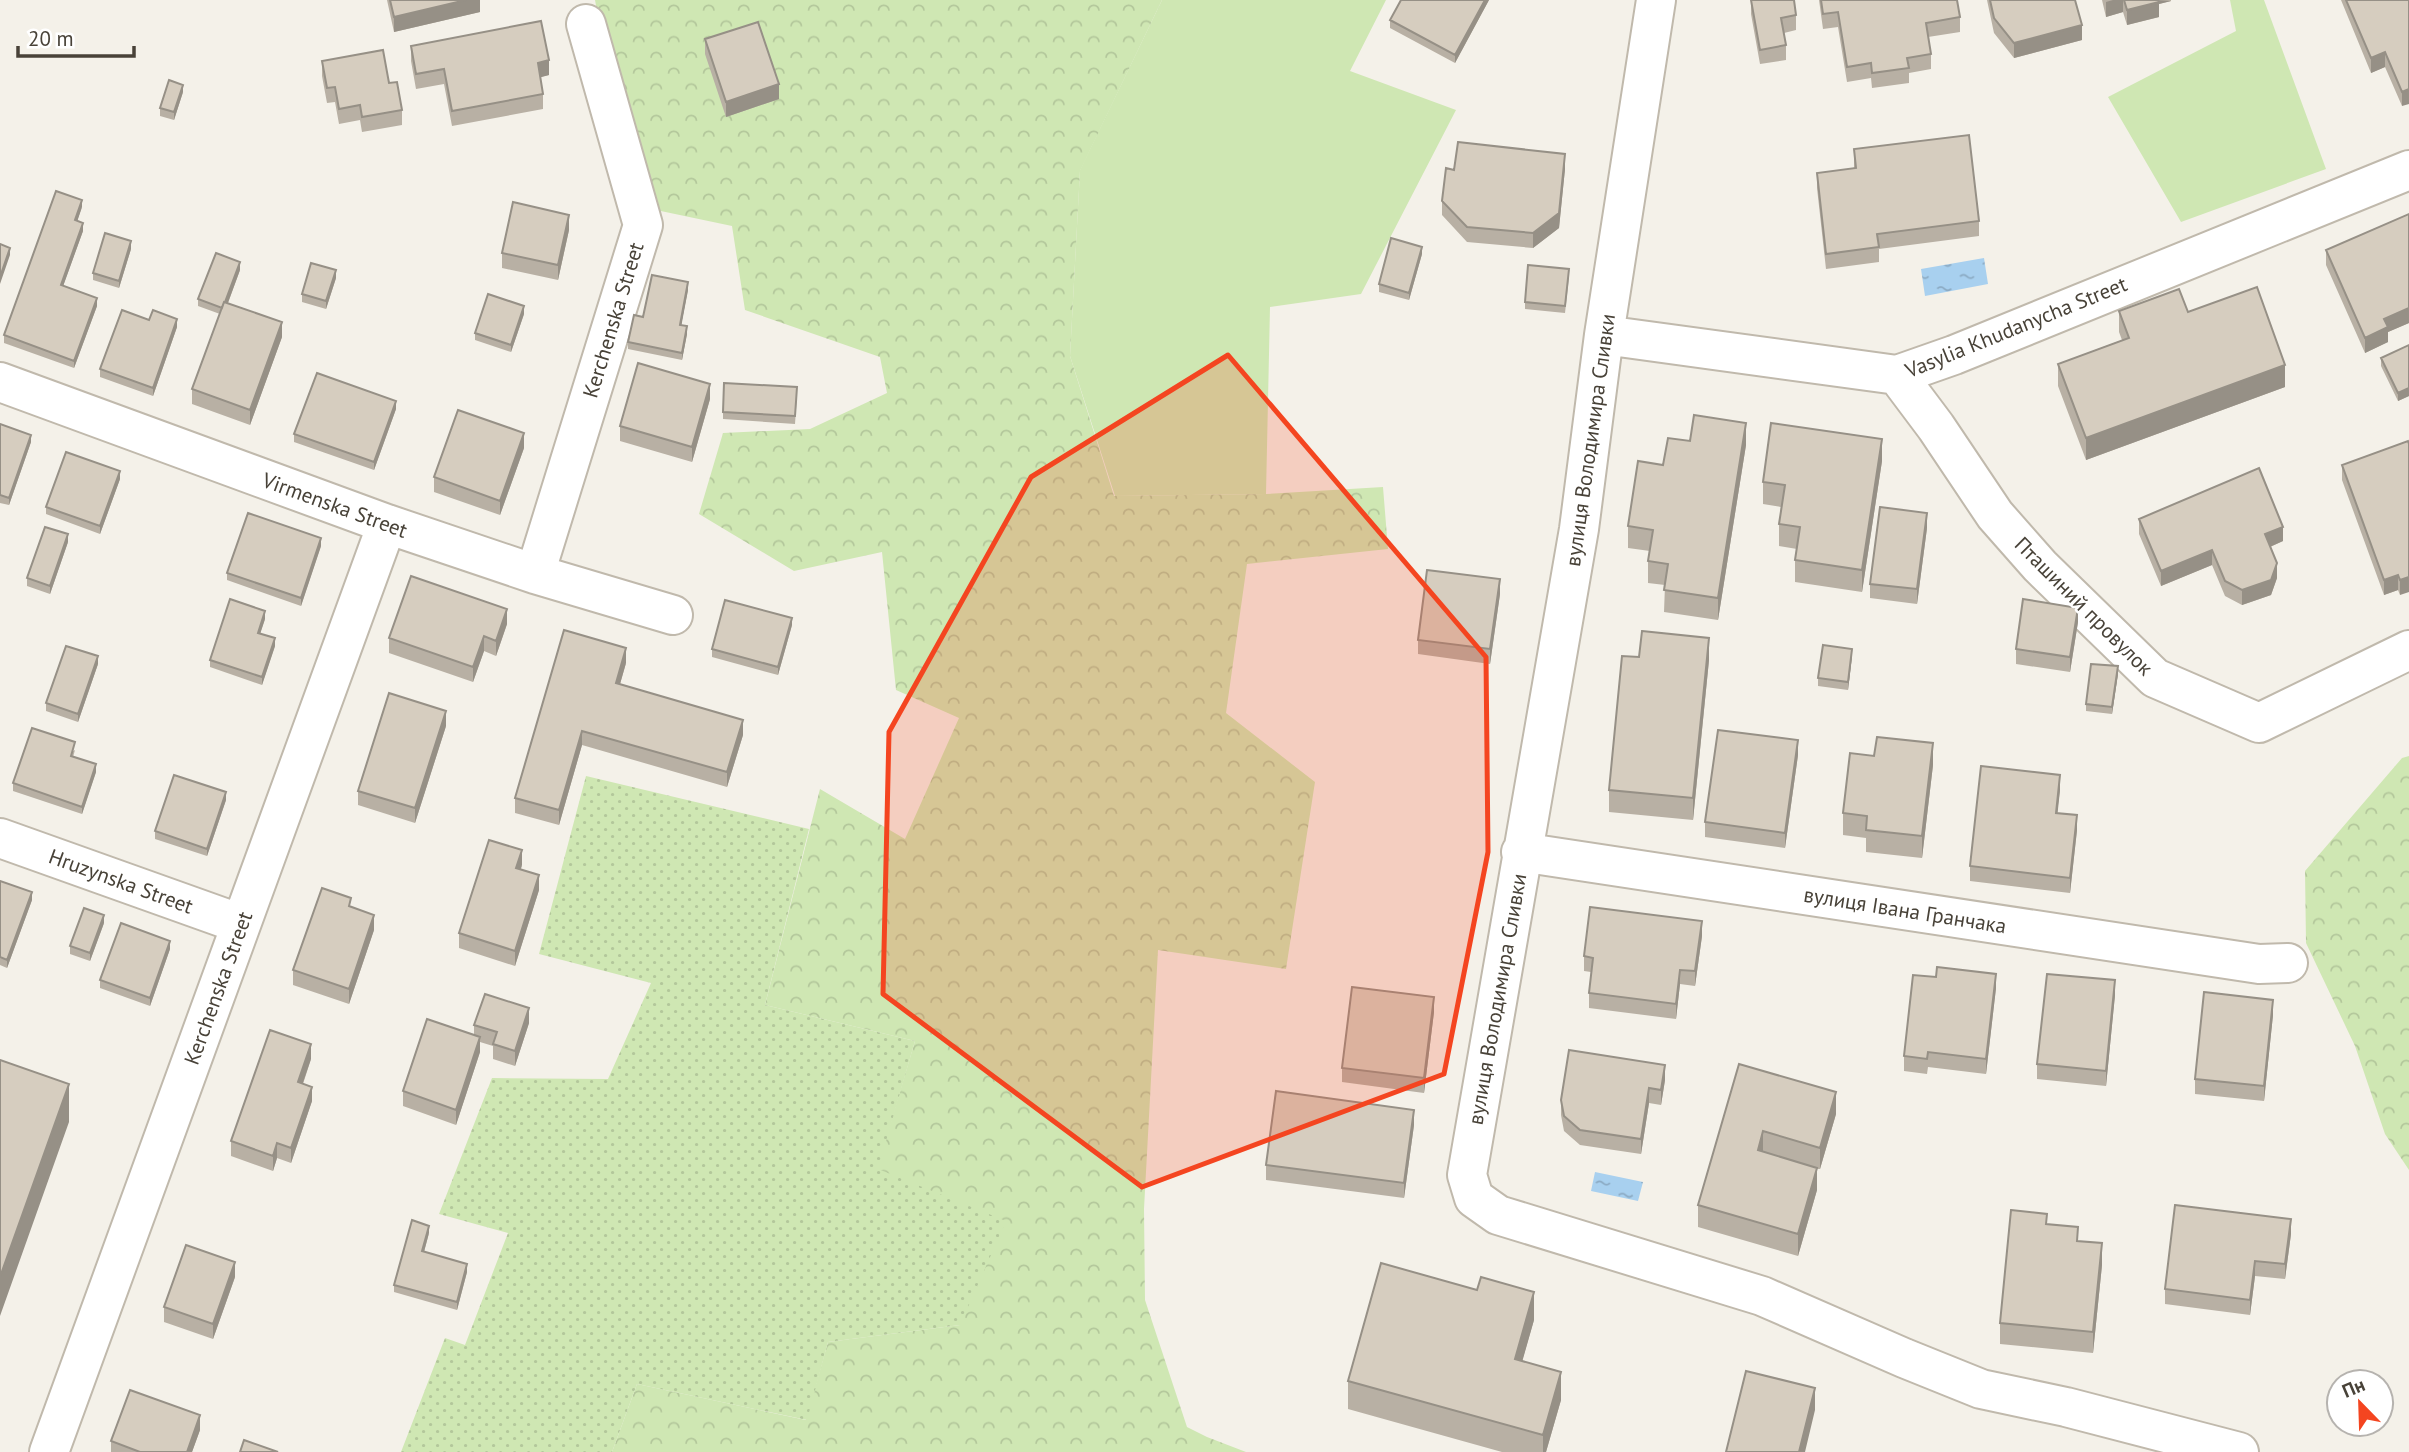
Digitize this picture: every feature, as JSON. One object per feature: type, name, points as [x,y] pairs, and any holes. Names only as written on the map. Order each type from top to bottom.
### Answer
[{"type":"street","name":"вулиця Володимира Сливки","points":[[1656,0],[1604,335],[1579,529],[1467,1175],[1474,1198],[1497,1215],[1762,1296],[1904,1359],[1981,1389],[2066,1407],[2239,1452]]},
{"type":"street","name":"Kerchenska Street","points":[[535,574],[643,225],[586,24]]},
{"type":"street","name":"Vasylia Khudanycha Street","points":[[1604,335],[1897,375],[1954,355],[2409,170]]},
{"type":"street","name":"Пташиний провулок","points":[[1897,375],[1936,427],[1995,515],[2040,566],[2155,678],[2259,723],[2409,650]]},
{"type":"street","name":"Virmenska Street","points":[[0,382],[387,524],[535,574],[673,615]]},
{"type":"street","name":"Kerchenska Street","points":[[50,1452],[387,524]]},
{"type":"street","name":"Hruzynska Street","points":[[0,838],[241,924]]},
{"type":"street","name":"вулиця Івана Гранчака","points":[[1521,852],[2259,964],[2288,962]]},
{"type":"highlighted area","points":[[1228,355],[1486,657],[1488,852],[1444,1074],[1142,1187],[883,994],[889,732],[1031,477]]},
{"type":"green space","points":[[595,0],[1162,0],[1080,171],[1070,356],[1114,496],[1266,494],[1383,487],[1388,549],[1247,564],[1226,713],[1315,782],[1286,969],[1158,950],[1144,1209],[1145,1300],[1187,1427],[1246,1452],[612,1452],[637,1384],[806,1420],[828,1342],[960,1325],[877,1169],[915,1041],[765,1005],[820,789],[905,839],[959,718],[896,690],[882,552],[794,571],[699,514],[723,433],[810,429],[887,393],[880,357],[745,310],[732,226],[656,210],[605,54]]},
{"type":"green space","points":[[1162,0],[1386,0],[1350,71],[1456,110],[1361,294],[1270,307],[1266,494],[1115,496],[1070,356],[1080,170]]},
{"type":"green space","points":[[2230,0],[2264,0],[2326,169],[2181,222],[2108,97],[2236,31]]},
{"type":"green space","points":[[2409,756],[2409,1170],[2385,1134],[2355,1046],[2306,943],[2305,871],[2402,758]]},
{"type":"green space","points":[[586,776],[809,829],[765,1005],[915,1041],[878,1169],[1006,1221],[960,1325],[828,1342],[807,1420],[637,1384],[612,1452],[401,1452],[445,1338],[465,1345],[508,1233],[439,1214],[492,1078],[608,1079],[651,983],[539,954]]},
{"type":"water","points":[[1984,258],[1988,284],[1925,296],[1921,269]]},
{"type":"water","points":[[1595,1172],[1643,1182],[1638,1201],[1591,1191]]},
{"type":"building","points":[[390,0],[466,0],[394,17]]},
{"type":"building","points":[[1401,0],[1485,0],[1455,55],[1390,20]]},
{"type":"building","points":[[1751,0],[1794,0],[1796,15],[1781,18],[1786,45],[1760,50]]},
{"type":"building","points":[[1821,0],[1957,0],[1960,17],[1926,23],[1931,54],[1907,58],[1909,68],[1872,73],[1871,63],[1847,67],[1838,12],[1823,14]]},
{"type":"building","points":[[1990,0],[2075,0],[2082,25],[2014,43],[1994,18]]},
{"type":"building","points":[[2124,0],[2158,0],[2159,2],[2127,10]]},
{"type":"building","points":[[2346,0],[2409,0],[2409,89],[2402,92],[2385,52],[2371,58]]},
{"type":"building","points":[[541,21],[549,60],[538,63],[543,94],[452,111],[444,69],[416,74],[411,46]]},
{"type":"building","points":[[758,22],[779,84],[726,102],[705,39]]},
{"type":"building","points":[[383,50],[389,83],[397,82],[402,110],[362,117],[360,105],[339,109],[335,87],[327,88],[322,61]]},
{"type":"building","points":[[169,80],[183,85],[174,112],[160,108]]},
{"type":"building","points":[[1969,135],[1979,221],[1877,234],[1879,247],[1826,254],[1817,173],[1856,168],[1854,149]]},
{"type":"building","points":[[1458,142],[1565,154],[1559,213],[1533,233],[1467,227],[1442,201],[1446,168],[1454,170]]},
{"type":"building","points":[[56,191],[82,200],[75,220],[83,223],[61,285],[97,298],[74,361],[4,335]]},
{"type":"building","points":[[513,202],[569,215],[558,265],[502,253]]},
{"type":"building","points":[[2409,214],[2409,308],[2384,319],[2388,327],[2365,338],[2326,250]]},
{"type":"building","points":[[105,233],[131,241],[119,281],[93,273]]},
{"type":"building","points":[[1391,238],[1422,247],[1409,293],[1379,284]]},
{"type":"building","points":[[0,244],[10,248],[0,277]]},
{"type":"building","points":[[216,253],[240,262],[222,308],[198,299]]},
{"type":"building","points":[[311,263],[336,270],[326,301],[302,294]]},
{"type":"building","points":[[1528,265],[1569,269],[1565,306],[1525,302]]},
{"type":"building","points":[[652,275],[688,282],[680,325],[687,326],[682,353],[628,342],[634,315],[643,317]]},
{"type":"building","points":[[2257,287],[2285,365],[2086,438],[2058,364],[2129,338],[2119,311],[2179,289],[2188,312]]},
{"type":"building","points":[[488,294],[524,306],[511,345],[475,333]]},
{"type":"building","points":[[224,302],[282,322],[250,410],[192,389]]},
{"type":"building","points":[[122,310],[149,320],[153,310],[177,319],[153,388],[100,369]]},
{"type":"building","points":[[2409,345],[2409,388],[2398,393],[2381,358]]},
{"type":"building","points":[[638,363],[710,384],[692,447],[620,426]]},
{"type":"building","points":[[317,373],[396,401],[374,462],[294,434]]},
{"type":"building","points":[[724,383],[797,387],[795,416],[723,412]]},
{"type":"building","points":[[458,410],[524,433],[500,501],[434,477]]},
{"type":"building","points":[[1694,415],[1746,423],[1718,598],[1664,590],[1668,564],[1648,561],[1653,530],[1628,526],[1638,461],[1663,465],[1668,438],[1690,441]]},
{"type":"building","points":[[1771,423],[1882,439],[1862,570],[1795,560],[1800,527],[1779,524],[1785,485],[1763,482]]},
{"type":"building","points":[[0,424],[31,435],[9,498],[0,495]]},
{"type":"building","points":[[2408,441],[2409,577],[2400,580],[2398,575],[2384,580],[2342,465]]},
{"type":"building","points":[[66,452],[120,471],[100,526],[46,507]]},
{"type":"building","points":[[2259,468],[2283,527],[2265,534],[2277,563],[2271,580],[2242,590],[2225,581],[2212,550],[2161,571],[2139,519]]},
{"type":"building","points":[[1880,507],[1927,513],[1917,589],[1870,584]]},
{"type":"building","points":[[248,513],[321,538],[301,598],[227,573]]},
{"type":"building","points":[[45,527],[68,534],[50,586],[27,578]]},
{"type":"building","points":[[1427,570],[1500,579],[1490,649],[1418,640]]},
{"type":"building","points":[[411,576],[507,609],[496,641],[484,636],[473,667],[389,638]]},
{"type":"building","points":[[230,599],[265,611],[258,633],[275,638],[262,677],[210,660]]},
{"type":"building","points":[[2023,599],[2078,608],[2070,657],[2016,649]]},
{"type":"building","points":[[725,600],[792,618],[778,667],[712,649]]},
{"type":"building","points":[[564,630],[626,648],[616,683],[743,720],[727,772],[582,731],[559,810],[515,798]]},
{"type":"building","points":[[1642,631],[1709,638],[1693,798],[1609,790],[1622,656],[1639,657]]},
{"type":"building","points":[[1823,645],[1852,649],[1848,682],[1818,678]]},
{"type":"building","points":[[66,646],[98,656],[78,714],[46,703]]},
{"type":"building","points":[[2091,664],[2118,666],[2112,707],[2086,704]]},
{"type":"building","points":[[389,693],[446,711],[415,808],[358,791]]},
{"type":"building","points":[[32,728],[75,742],[71,756],[96,764],[82,807],[13,783]]},
{"type":"building","points":[[1718,730],[1798,740],[1785,833],[1705,822]]},
{"type":"building","points":[[1877,737],[1933,743],[1922,836],[1866,830],[1867,816],[1843,813],[1850,753],[1874,756]]},
{"type":"building","points":[[1981,766],[2060,775],[2056,813],[2077,815],[2070,878],[1970,866]]},
{"type":"building","points":[[174,775],[226,792],[207,849],[155,831]]},
{"type":"building","points":[[489,840],[522,850],[516,868],[539,875],[515,951],[459,933]]},
{"type":"building","points":[[0,881],[32,892],[7,960],[0,957]]},
{"type":"building","points":[[322,888],[351,898],[349,906],[374,915],[349,989],[293,970]]},
{"type":"building","points":[[1590,907],[1702,921],[1695,971],[1680,970],[1676,1004],[1589,993],[1593,958],[1584,956]]},
{"type":"building","points":[[84,908],[104,915],[90,953],[70,946]]},
{"type":"building","points":[[121,923],[170,941],[150,998],[100,980]]},
{"type":"building","points":[[1937,967],[1996,974],[1986,1059],[1928,1052],[1927,1059],[1904,1056],[1913,975],[1936,977]]},
{"type":"building","points":[[2047,974],[2115,980],[2106,1071],[2037,1064]]},
{"type":"building","points":[[1352,987],[1434,997],[1424,1078],[1342,1068]]},
{"type":"building","points":[[2204,992],[2273,1000],[2264,1086],[2195,1079]]},
{"type":"building","points":[[485,994],[529,1008],[515,1051],[493,1044],[497,1032],[474,1025]]},
{"type":"building","points":[[427,1019],[480,1037],[456,1110],[403,1091]]},
{"type":"building","points":[[270,1030],[311,1044],[298,1082],[312,1087],[291,1148],[277,1143],[273,1156],[231,1141]]},
{"type":"building","points":[[1569,1050],[1665,1065],[1661,1090],[1649,1088],[1641,1139],[1580,1130],[1564,1116],[1561,1100]]},
{"type":"building","points":[[0,1060],[69,1084],[0,1277]]},
{"type":"building","points":[[1739,1064],[1836,1092],[1820,1148],[1763,1131],[1758,1150],[1817,1168],[1798,1234],[1698,1205]]},
{"type":"building","points":[[1276,1091],[1414,1110],[1404,1183],[1266,1165]]},
{"type":"building","points":[[2175,1205],[2291,1219],[2285,1264],[2255,1261],[2250,1300],[2165,1289]]},
{"type":"building","points":[[2011,1210],[2047,1214],[2046,1224],[2078,1227],[2077,1241],[2102,1243],[2093,1332],[2000,1323]]},
{"type":"building","points":[[412,1220],[429,1226],[422,1251],[467,1264],[457,1302],[394,1285]]},
{"type":"building","points":[[186,1245],[235,1262],[213,1324],[164,1307]]},
{"type":"building","points":[[1381,1263],[1477,1290],[1481,1277],[1534,1292],[1515,1359],[1561,1372],[1543,1435],[1348,1381]]},
{"type":"building","points":[[1746,1371],[1815,1388],[1799,1452],[1726,1452]]},
{"type":"building","points":[[130,1390],[200,1415],[187,1452],[140,1452],[111,1441]]},
{"type":"building","points":[[244,1440],[278,1452],[240,1452]]}]
